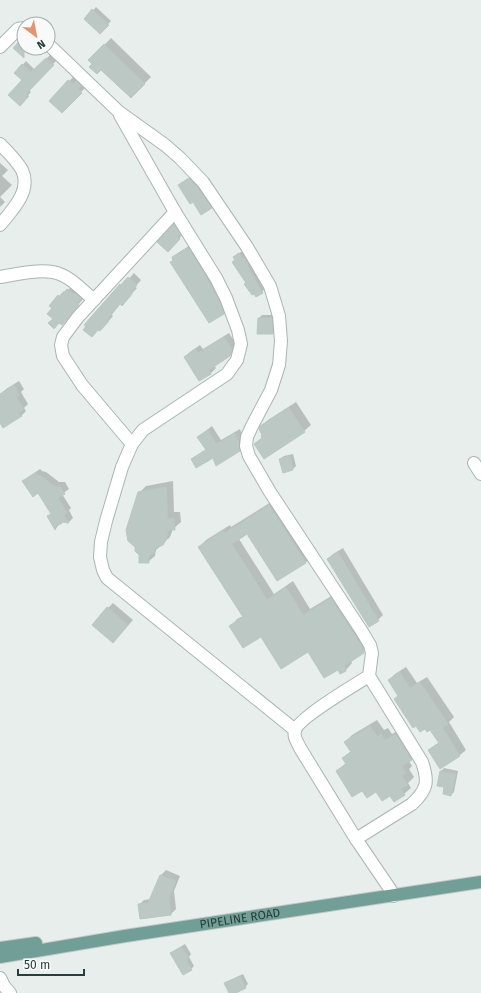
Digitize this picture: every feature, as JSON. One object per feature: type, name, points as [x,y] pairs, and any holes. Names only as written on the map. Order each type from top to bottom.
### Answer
[{"type":"main road","name":"PIPELINE ROAD","points":[[0,957],[391,893],[481,875]]},
{"type":"main road","name":"PIPELINE ROAD","points":[[0,948],[391,893],[481,882]]},
{"type":"street","points":[[0,47],[16,31]]},
{"type":"street","points":[[56,52],[119,112],[180,158],[203,182],[247,247],[270,286],[279,316],[282,341],[279,365],[271,390],[247,437],[246,446],[249,456],[270,492],[370,645],[372,653],[369,676],[422,762],[426,773],[425,788],[412,804],[356,839]]},
{"type":"street","points":[[119,112],[175,212],[216,278],[226,298],[238,330],[240,344],[237,360],[227,374],[143,430],[132,444],[120,474],[106,521],[100,557],[103,570],[107,578],[295,730]]},
{"type":"street","points":[[0,144],[22,170],[25,178],[25,184],[23,194],[0,225]]},
{"type":"street","points":[[132,444],[82,385],[63,356],[61,345],[63,337],[78,317],[175,212]]},
{"type":"street","points":[[0,276],[46,271],[54,272],[61,274],[72,281],[94,300]]},
{"type":"street","points":[[474,463],[481,474]]},
{"type":"street","points":[[369,676],[346,689],[298,724],[295,730],[295,738],[356,839],[391,893]]},
{"type":"street","points":[[0,978],[10,993]]},
{"type":"building","points":[[92,9],[109,25],[100,34],[84,19]]},
{"type":"building","points":[[104,44],[145,84],[131,98],[101,70],[97,74],[89,67],[92,64],[88,60]]},
{"type":"building","points":[[46,58],[54,65],[26,94],[29,96],[20,106],[8,95],[22,80],[14,73],[22,64],[31,72]]},
{"type":"building","points":[[68,80],[73,84],[76,81],[81,86],[78,89],[82,93],[62,113],[49,101]]},
{"type":"building","points":[[189,178],[212,208],[201,215],[193,202],[190,204],[178,185]]},
{"type":"building","points":[[174,224],[180,234],[177,237],[180,239],[168,252],[157,242]]},
{"type":"building","points":[[187,248],[189,251],[190,250],[209,282],[224,314],[209,323],[170,262],[173,261],[172,257]]},
{"type":"building","points":[[239,253],[248,264],[249,270],[263,293],[256,297],[254,294],[252,295],[244,284],[246,283],[232,262],[235,260],[233,257]]},
{"type":"building","points":[[128,277],[137,285],[131,292],[132,294],[122,306],[120,304],[107,320],[109,321],[92,337],[83,330],[86,326],[84,325]]},
{"type":"building","points":[[67,289],[81,298],[77,303],[79,305],[62,325],[59,323],[54,329],[48,323],[53,319],[47,314],[52,308],[49,306],[58,295],[60,297]]},
{"type":"building","points":[[258,318],[272,318],[273,334],[257,334]]},
{"type":"building","points":[[224,337],[232,349],[230,356],[209,370],[211,374],[199,381],[184,357],[195,349],[198,353]]},
{"type":"building","points":[[14,385],[19,395],[16,397],[24,409],[19,412],[22,416],[3,428],[0,423],[0,394]]},
{"type":"building","points":[[289,408],[305,432],[264,459],[254,444],[262,438],[259,429],[260,426]]},
{"type":"building","points":[[208,430],[216,444],[235,433],[240,451],[216,466],[213,458],[196,468],[191,459],[206,450],[197,437]]},
{"type":"building","points":[[290,456],[293,470],[283,473],[279,459]]},
{"type":"building","points":[[36,473],[38,476],[41,476],[54,486],[60,487],[65,494],[58,498],[67,513],[64,515],[69,523],[62,522],[61,524],[58,524],[55,530],[47,516],[51,514],[38,493],[33,497],[22,481]]},
{"type":"building","points":[[166,487],[168,519],[174,518],[175,530],[168,530],[167,538],[163,545],[154,549],[156,551],[149,556],[149,563],[139,563],[139,555],[135,551],[135,547],[128,541],[126,530],[138,492]]},
{"type":"building","points":[[269,505],[306,563],[277,581],[247,534],[232,544],[267,600],[286,587],[303,615],[331,598],[363,648],[364,653],[344,666],[346,671],[340,674],[338,670],[324,678],[308,652],[281,669],[261,637],[243,648],[229,626],[243,617],[198,547],[223,531],[225,533]]},
{"type":"building","points":[[338,552],[379,621],[369,627],[327,559]]},
{"type":"building","points":[[107,607],[128,625],[113,643],[92,625]]},
{"type":"building","points":[[400,672],[410,688],[420,682],[448,724],[443,728],[460,756],[440,769],[428,750],[439,743],[430,730],[427,732],[425,729],[420,732],[416,726],[413,728],[394,699],[398,696],[388,680]]},
{"type":"building","points":[[370,726],[377,736],[381,734],[385,740],[396,734],[412,760],[402,766],[406,773],[402,776],[408,785],[401,789],[405,795],[394,802],[390,796],[382,801],[376,792],[367,798],[362,791],[352,797],[336,771],[346,764],[342,758],[351,752],[344,742]]},
{"type":"building","points":[[440,771],[456,774],[451,796],[443,794],[444,787],[437,786]]},
{"type":"building","points":[[160,875],[176,881],[169,897],[171,915],[140,919],[138,904],[148,903]]},
{"type":"building","points":[[182,947],[189,958],[186,960],[192,970],[183,975],[170,953]]},
{"type":"building","points":[[240,976],[246,988],[236,993],[229,993],[224,983]]}]
